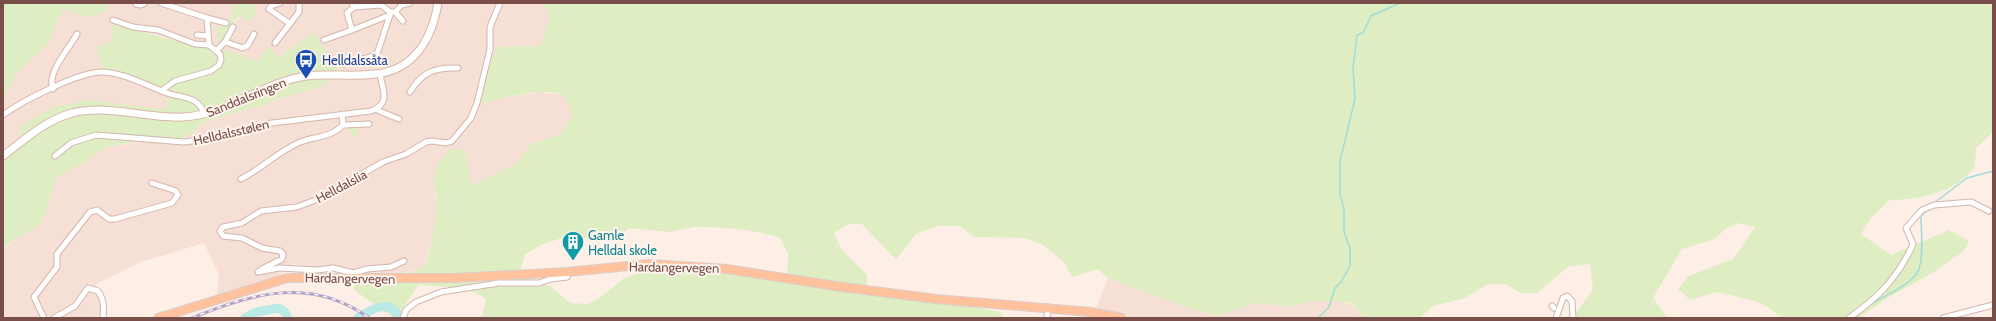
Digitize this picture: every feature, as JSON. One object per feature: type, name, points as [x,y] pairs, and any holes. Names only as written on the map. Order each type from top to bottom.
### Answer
[{"type":"main road","name":"Sanddalsringen","points":[[3,156],[48,123],[77,112],[104,110],[176,118],[204,114],[225,108],[274,85],[292,79],[320,74],[380,74],[399,66],[418,52],[430,35],[438,3]]},
{"type":"main road","name":"Hardangervegen","points":[[158,318],[179,310],[229,297],[275,280],[294,278],[386,279],[533,274],[583,271],[649,264],[705,266],[812,283],[936,299],[1091,312],[1121,318]]},
{"type":"street","points":[[136,4],[141,5],[145,3]]},
{"type":"street","points":[[161,3],[226,23]]},
{"type":"street","points":[[280,3],[271,6],[268,9],[289,23]]},
{"type":"street","points":[[275,43],[299,12],[299,3]]},
{"type":"street","points":[[324,40],[392,13],[402,5],[410,3]]},
{"type":"street","name":"Helldalslia","points":[[404,261],[391,267],[367,269],[354,273],[333,268],[317,270],[279,268],[258,272],[262,268],[280,260],[284,257],[283,254],[280,251],[262,248],[242,238],[223,236],[220,229],[242,223],[261,211],[285,210],[309,203],[383,162],[406,154],[426,142],[432,141],[446,143],[452,141],[471,118],[477,103],[490,49],[490,27],[500,3]]},
{"type":"street","points":[[352,30],[347,13],[353,5],[377,4],[385,7],[403,21]]},
{"type":"street","points":[[343,64],[377,54],[392,13]]},
{"type":"street","points":[[207,18],[209,45]]},
{"type":"street","points":[[113,20],[133,27],[158,30],[195,44],[209,45],[217,50],[221,60],[216,68],[211,71],[175,81],[161,90]]},
{"type":"street","points":[[217,50],[225,42],[233,28]]},
{"type":"street","points":[[53,89],[51,81],[54,70],[77,34]]},
{"type":"street","points":[[225,42],[243,48],[248,45],[254,34]]},
{"type":"street","points":[[197,35],[208,36]]},
{"type":"street","points":[[410,92],[420,78],[437,68],[458,68]]},
{"type":"street","points":[[3,115],[16,106],[84,75],[104,72],[116,74],[196,101],[202,107],[204,114]]},
{"type":"street","points":[[380,74],[384,92],[384,100],[377,109],[399,118]]},
{"type":"street","points":[[412,76],[420,78]]},
{"type":"street","name":"Helldalsstølen","points":[[55,156],[71,143],[92,136],[110,135],[136,139],[184,142],[208,139],[272,123],[377,109]]},
{"type":"street","points":[[342,114],[343,125]]},
{"type":"street","points":[[241,179],[256,172],[297,143],[333,134],[343,125],[369,124]]},
{"type":"street","points":[[44,318],[34,297],[57,267],[57,254],[90,212],[93,209],[97,210],[109,219],[115,219],[166,205],[176,199],[178,195],[176,191],[152,183]]},
{"type":"street","points":[[1849,318],[1870,302],[1892,281],[1900,270],[1913,244],[1906,228],[1922,210],[1934,205],[1966,201],[1976,203],[1989,211]]},
{"type":"street","points":[[294,278],[295,268]]},
{"type":"street","points":[[533,274],[534,284]]},
{"type":"street","points":[[404,318],[406,310],[416,302],[441,292],[499,283],[534,284],[567,277]]},
{"type":"street","points":[[54,318],[75,306],[88,288],[98,291],[101,295],[104,305],[103,318]]},
{"type":"street","points":[[1556,318],[1563,298],[1567,296],[1572,301],[1573,318]]},
{"type":"street","points":[[1943,318],[1993,306]]},
{"type":"street","points":[[1047,318],[1048,308]]},
{"type":"shaded area","points":[[111,3],[224,3],[234,6],[219,43],[209,49],[154,34],[115,25],[113,26],[112,41],[101,60],[103,69],[168,95],[167,111],[90,100],[19,141],[3,154],[3,99],[17,73],[48,44],[63,8],[104,13]]},
{"type":"shaded area","points":[[253,3],[544,3],[550,18],[540,46],[499,47],[479,104],[501,98],[540,92],[561,95],[568,101],[572,115],[561,134],[531,144],[517,163],[473,185],[469,179],[466,153],[434,190],[436,201],[435,229],[425,264],[419,270],[396,274],[366,274],[293,264],[258,293],[216,301],[219,275],[204,243],[141,262],[96,284],[102,318],[3,318],[3,250],[22,234],[42,222],[57,177],[83,163],[106,147],[187,136],[206,121],[268,104],[278,99],[324,86],[339,70],[314,33],[277,58],[257,61],[224,50],[239,16],[256,13]]},
{"type":"shaded area","points":[[1108,278],[1185,307],[1217,316],[1257,303],[1291,307],[1311,301],[1340,301],[1352,305],[1365,318],[1129,318],[1096,308]]},
{"type":"green space","points":[[3,3],[111,3],[104,13],[87,17],[63,8],[48,44],[17,73],[3,99]]},
{"type":"green space","points":[[225,3],[253,3],[256,13],[251,21],[238,16],[224,50],[257,61],[269,45],[277,58],[314,33],[339,69],[324,86],[278,99],[268,104],[206,121],[187,136],[168,143],[143,141],[106,147],[83,163],[57,177],[42,222],[34,229],[12,241],[3,250],[3,154],[19,141],[21,126],[54,107],[90,100],[167,110],[168,95],[103,69],[96,47],[112,41],[113,26],[115,25],[209,49],[219,43],[216,27],[227,25],[234,6]]},
{"type":"green space","points":[[544,3],[1993,3],[1993,132],[1976,148],[1975,167],[1952,187],[1926,196],[1890,200],[1871,218],[1861,234],[1891,255],[1949,230],[1969,241],[1964,251],[1934,272],[1889,297],[1859,318],[1782,318],[1768,307],[1755,301],[1717,292],[1690,300],[1678,289],[1689,276],[1733,259],[1755,227],[1737,223],[1725,229],[1715,239],[1682,249],[1653,298],[1668,318],[1561,318],[1576,313],[1593,289],[1590,264],[1568,267],[1537,293],[1520,293],[1506,284],[1488,284],[1465,298],[1433,306],[1420,318],[1365,318],[1352,304],[1340,301],[1311,301],[1291,307],[1257,303],[1217,316],[1185,307],[1108,278],[1098,269],[1072,277],[1064,262],[1043,245],[1025,238],[974,237],[960,226],[937,226],[916,234],[896,260],[862,224],[849,224],[834,233],[842,250],[867,275],[867,291],[963,304],[1002,313],[1003,318],[482,318],[486,299],[466,288],[418,285],[398,318],[394,318],[354,290],[354,272],[402,274],[419,269],[424,265],[434,231],[436,203],[434,180],[435,170],[449,150],[462,149],[465,153],[473,185],[517,163],[531,144],[561,134],[572,115],[566,100],[562,96],[555,93],[534,92],[521,94],[479,105],[480,97],[496,48],[540,46],[550,18]],"holes":[[[694,227],[747,230],[779,237],[788,253],[787,277],[697,267],[670,270],[653,269],[624,278],[604,295],[588,304],[570,303],[550,286],[519,276],[525,254],[543,244],[562,238],[617,239],[629,228],[669,232]]]},
{"type":"green space","points":[[347,128],[357,128],[360,135],[354,137]]},
{"type":"waterway","points":[[1318,318],[1329,307],[1335,288],[1341,282],[1350,266],[1350,248],[1344,232],[1344,209],[1340,194],[1340,161],[1355,99],[1353,68],[1357,35],[1363,33],[1371,16],[1400,3]]},
{"type":"waterway","points":[[1934,203],[1967,178],[1993,171]]},
{"type":"waterway","points":[[1871,304],[1890,294],[1912,279],[1919,269],[1921,263],[1922,243],[1921,216],[1927,210]]},
{"type":"waterway","points":[[357,318],[380,307],[391,308],[399,318]]},
{"type":"waterway","points":[[245,318],[256,312],[279,308],[285,312],[288,318]]},
{"type":"railway","points":[[192,318],[237,302],[259,296],[281,293],[303,293],[325,297],[347,305],[369,318]]},
{"type":"place","name":"Helldalssåta","points":[[306,80]]},
{"type":"place","name":"Gamle Helldal skole","points":[[573,262]]}]
